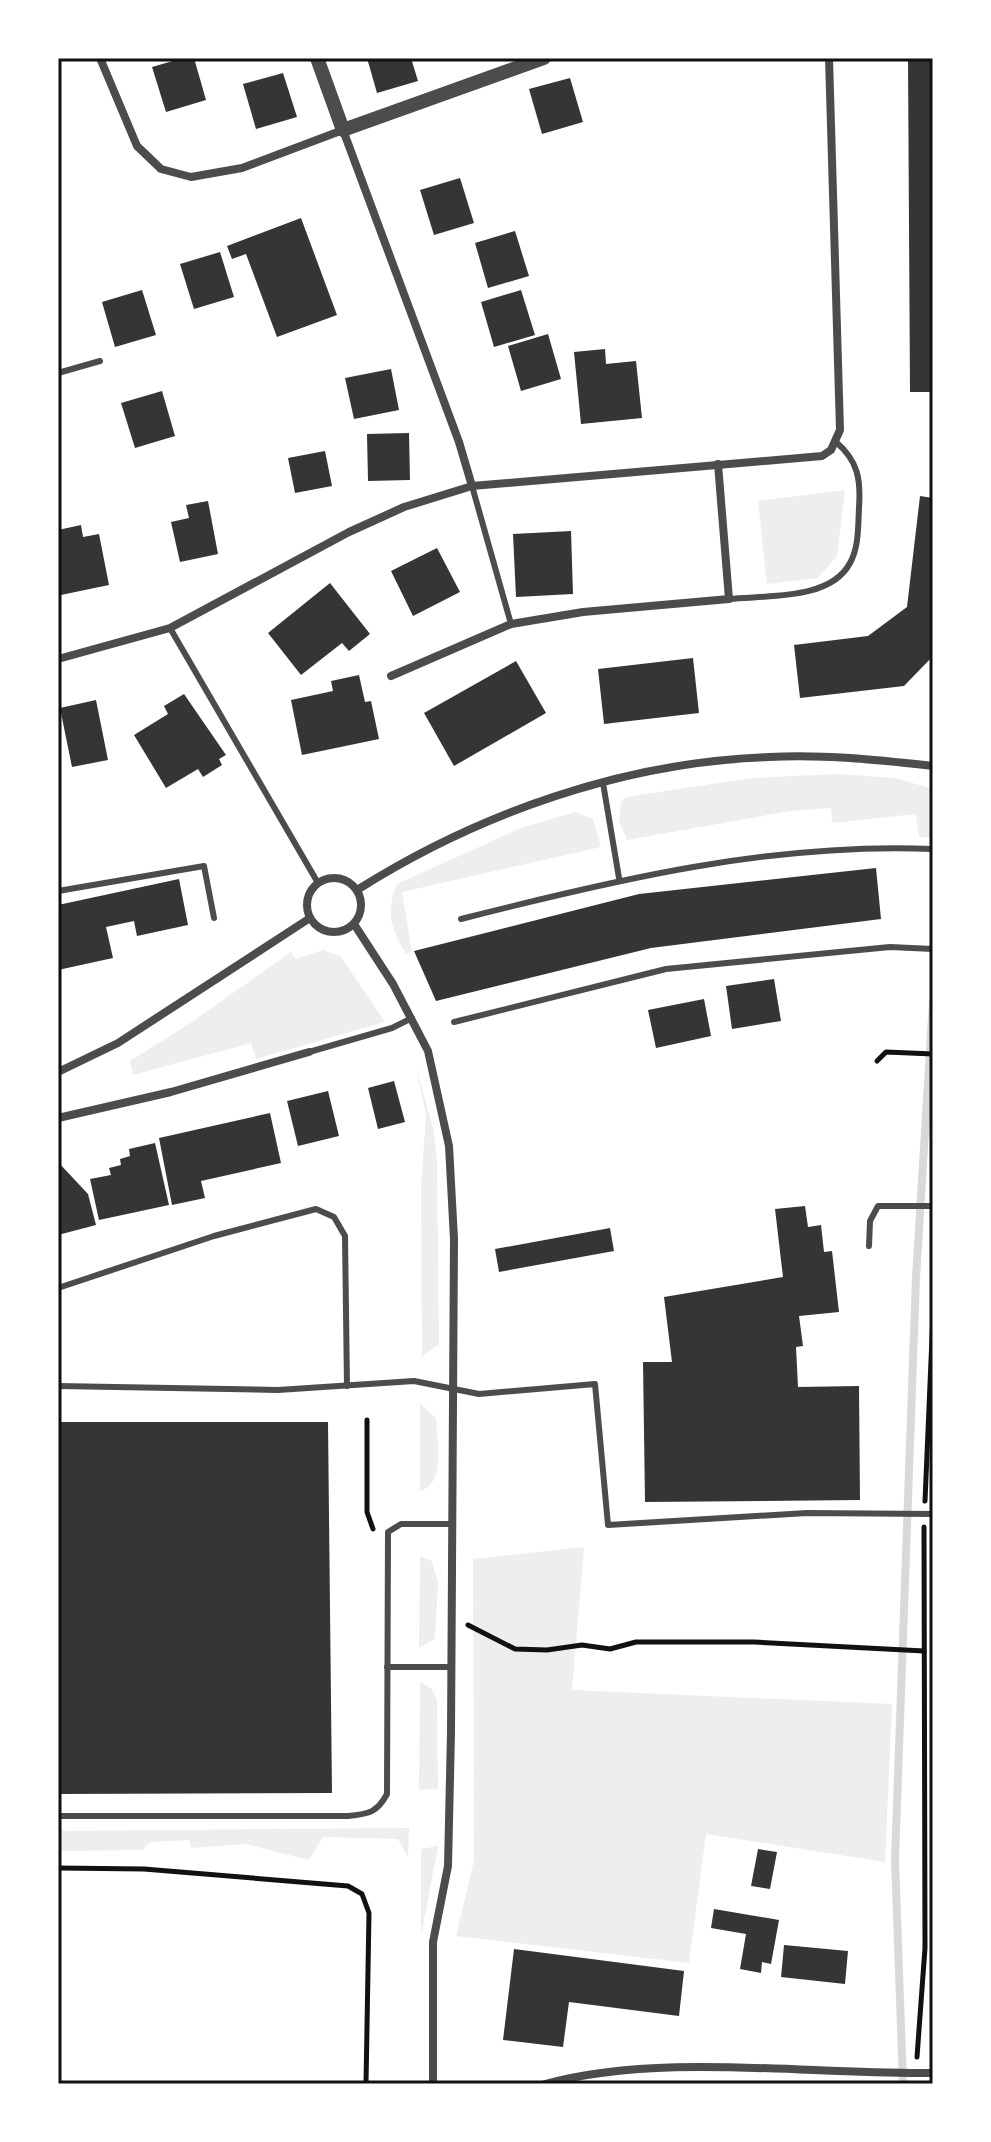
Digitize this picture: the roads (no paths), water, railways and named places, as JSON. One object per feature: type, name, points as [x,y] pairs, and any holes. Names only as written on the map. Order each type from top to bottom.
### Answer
[{"type":"street","points":[[100,58],[137,146],[161,169],[191,177],[242,168],[544,58]]},
{"type":"street","points":[[317,58],[459,442],[472,486]]},
{"type":"street","points":[[58,659],[170,628],[349,532],[404,507],[472,486],[822,456],[836,442],[840,430],[829,58]]},
{"type":"street","points":[[391,676],[511,624],[583,612],[729,599],[718,464]]},
{"type":"street","points":[[357,890],[418,854],[483,824],[553,796],[603,783],[721,761],[767,757],[859,758],[933,766]]},
{"type":"street","points":[[334,878],[357,890],[361,908],[354,924],[330,932],[310,918],[309,895],[318,883],[334,878]]},
{"type":"street","points":[[58,1072],[118,1043],[310,918]]},
{"type":"street","points":[[354,924],[412,1018],[436,1079],[449,1146],[454,1239],[448,1866],[433,1942],[433,2084]]},
{"type":"street","points":[[58,1118],[171,1092],[309,1052]]},
{"type":"street","points":[[545,2084],[710,2068],[933,2073]]},
{"type":"lane","points":[[58,373],[100,361]]},
{"type":"lane","points":[[729,599],[811,591],[835,580],[850,564],[857,544],[861,482],[857,467],[836,442]]},
{"type":"lane","points":[[472,486],[511,624]]},
{"type":"lane","points":[[170,628],[318,883]]},
{"type":"lane","points":[[603,783],[619,878]]},
{"type":"lane","points":[[461,919],[619,878],[753,859],[929,849]]},
{"type":"lane","points":[[58,891],[204,866],[214,918]]},
{"type":"lane","points":[[454,1022],[666,969],[773,957],[918,947],[933,949]]},
{"type":"lane","points":[[309,1052],[381,1032],[412,1018]]},
{"type":"lane","points":[[869,1246],[872,1212],[878,1206],[933,1206]]},
{"type":"lane","points":[[58,1288],[214,1236],[316,1209],[327,1212],[340,1224],[345,1236],[347,1386]]},
{"type":"lane","points":[[58,1386],[211,1390],[414,1381],[479,1394],[595,1384],[608,1525],[807,1513],[933,1514]]},
{"type":"lane","points":[[58,1816],[369,1814],[380,1807],[387,1794],[388,1532],[401,1524],[452,1524]]},
{"type":"lane","points":[[387,1667],[451,1667]]},
{"type":"waterway","points":[[903,2084],[895,1859],[916,1278],[933,1001]]}]
